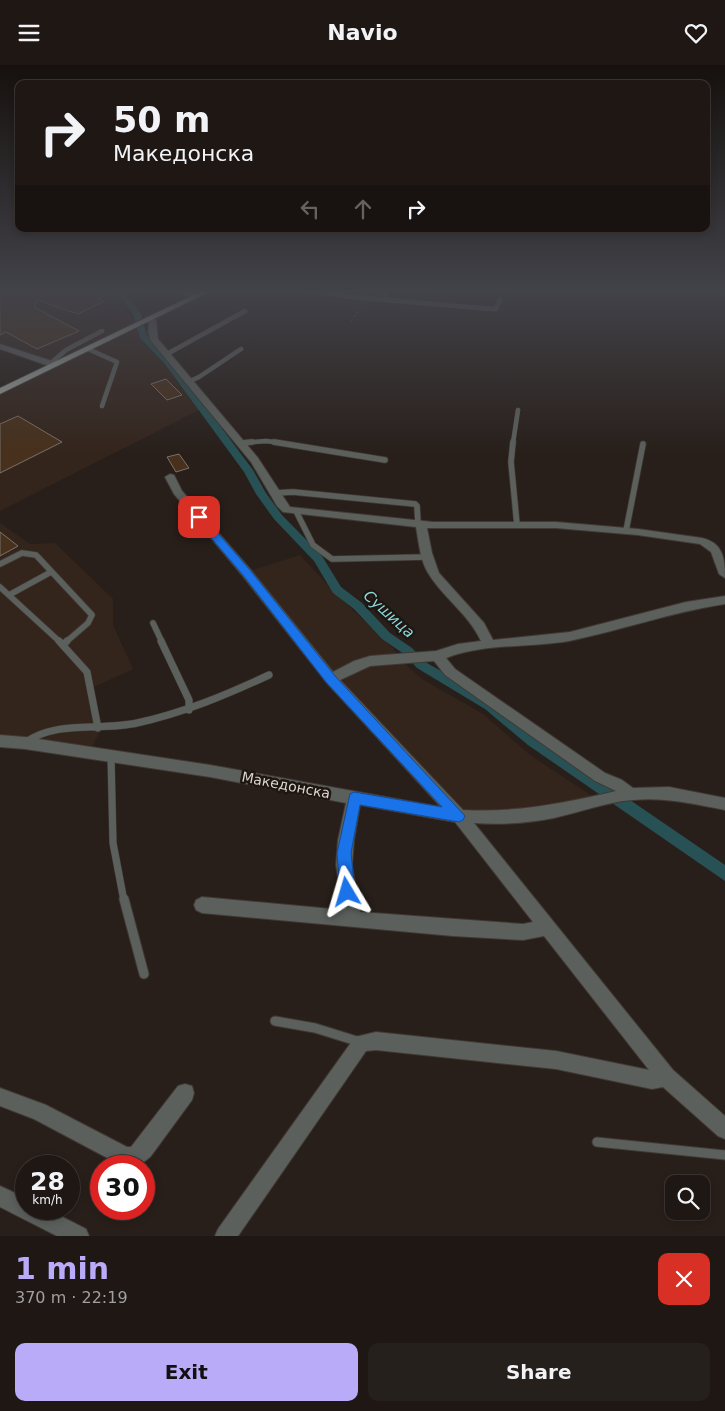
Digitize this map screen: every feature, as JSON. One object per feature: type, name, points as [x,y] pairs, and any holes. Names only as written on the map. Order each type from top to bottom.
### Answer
[{"type":"main road","points":[[0,391],[97,345]]},
{"type":"street","points":[[159,345],[188,383],[242,443],[258,464],[284,508],[297,513],[420,524],[556,525],[626,531],[709,543],[716,550],[725,574]]},
{"type":"street","points":[[0,346],[53,364]]},
{"type":"street","points":[[170,477],[178,492],[246,572],[331,679],[459,816],[666,1077],[725,1129]]},
{"type":"street","points":[[420,524],[427,557],[434,574],[480,626],[489,645]]},
{"type":"street","points":[[331,679],[347,668],[361,663],[393,657],[437,655],[459,648],[530,642],[620,624],[684,606],[724,601]]},
{"type":"street","points":[[437,655],[450,672],[600,777],[617,783],[631,794]]},
{"type":"street","name":"Македонска","points":[[0,741],[25,743],[210,771],[459,816],[495,818],[552,812],[631,794],[669,793],[725,804]]},
{"type":"street","points":[[353,919],[344,865],[345,847],[354,798]]},
{"type":"street","points":[[202,905],[523,932],[547,928]]},
{"type":"street","points":[[225,1236],[361,1043],[376,1041],[556,1060],[652,1080],[666,1077]]},
{"type":"street","points":[[0,1097],[39,1112],[130,1158],[136,1156],[144,1149],[185,1093]]},
{"type":"street","points":[[0,1196],[79,1236]]},
{"type":"lane","points":[[53,364],[66,350],[76,345]]},
{"type":"lane","points":[[167,354],[184,345]]},
{"type":"lane","points":[[88,349],[117,362],[102,406]]},
{"type":"lane","points":[[188,383],[241,349]]},
{"type":"lane","points":[[517,525],[511,463],[518,410]]},
{"type":"lane","points":[[242,443],[266,441],[385,460]]},
{"type":"lane","points":[[626,531],[643,444]]},
{"type":"lane","points":[[275,493],[293,492],[415,504],[418,506],[420,524]]},
{"type":"lane","points":[[297,513],[313,545],[332,559],[427,557]]},
{"type":"lane","points":[[0,564],[21,553],[28,552],[36,555],[92,615],[88,623],[63,645]]},
{"type":"lane","points":[[9,595],[51,572]]},
{"type":"lane","points":[[0,587],[63,645],[87,672],[98,728]]},
{"type":"lane","points":[[152,623],[189,700],[189,710]]},
{"type":"lane","points":[[25,743],[38,734],[115,727],[189,710],[269,675]]},
{"type":"lane","points":[[111,756],[113,843],[123,896],[144,974]]},
{"type":"lane","points":[[274,1021],[315,1028],[361,1043]]},
{"type":"lane","points":[[597,1142],[725,1155]]},
{"type":"shaded area","points":[[150,345],[201,409],[0,511],[0,391],[54,365],[0,346]]},
{"type":"shaded area","points":[[0,523],[30,544],[55,543],[113,599],[113,625],[133,669],[92,688],[102,727],[89,753],[0,741]]},
{"type":"shaded area","points":[[300,555],[338,596],[393,648],[405,664],[422,679],[483,714],[530,755],[601,802],[459,816],[434,790],[246,572]]},
{"type":"building","points":[[29,345],[47,345],[37,349]]},
{"type":"building","points":[[166,379],[182,395],[167,400],[151,384]]},
{"type":"building","points":[[18,416],[62,442],[0,473],[0,424]]},
{"type":"building","points":[[179,454],[189,468],[176,472],[167,457]]},
{"type":"building","points":[[0,532],[18,546],[0,556]]},
{"type":"waterway","name":"Сушица","points":[[151,345],[168,362],[249,472],[261,494],[278,517],[318,559],[337,590],[358,606],[386,636],[408,651],[421,665],[490,705],[533,741],[725,874]]},
{"type":"route","points":[[199,517],[246,572],[331,679],[459,816],[354,798],[344,853],[347,892]]}]
